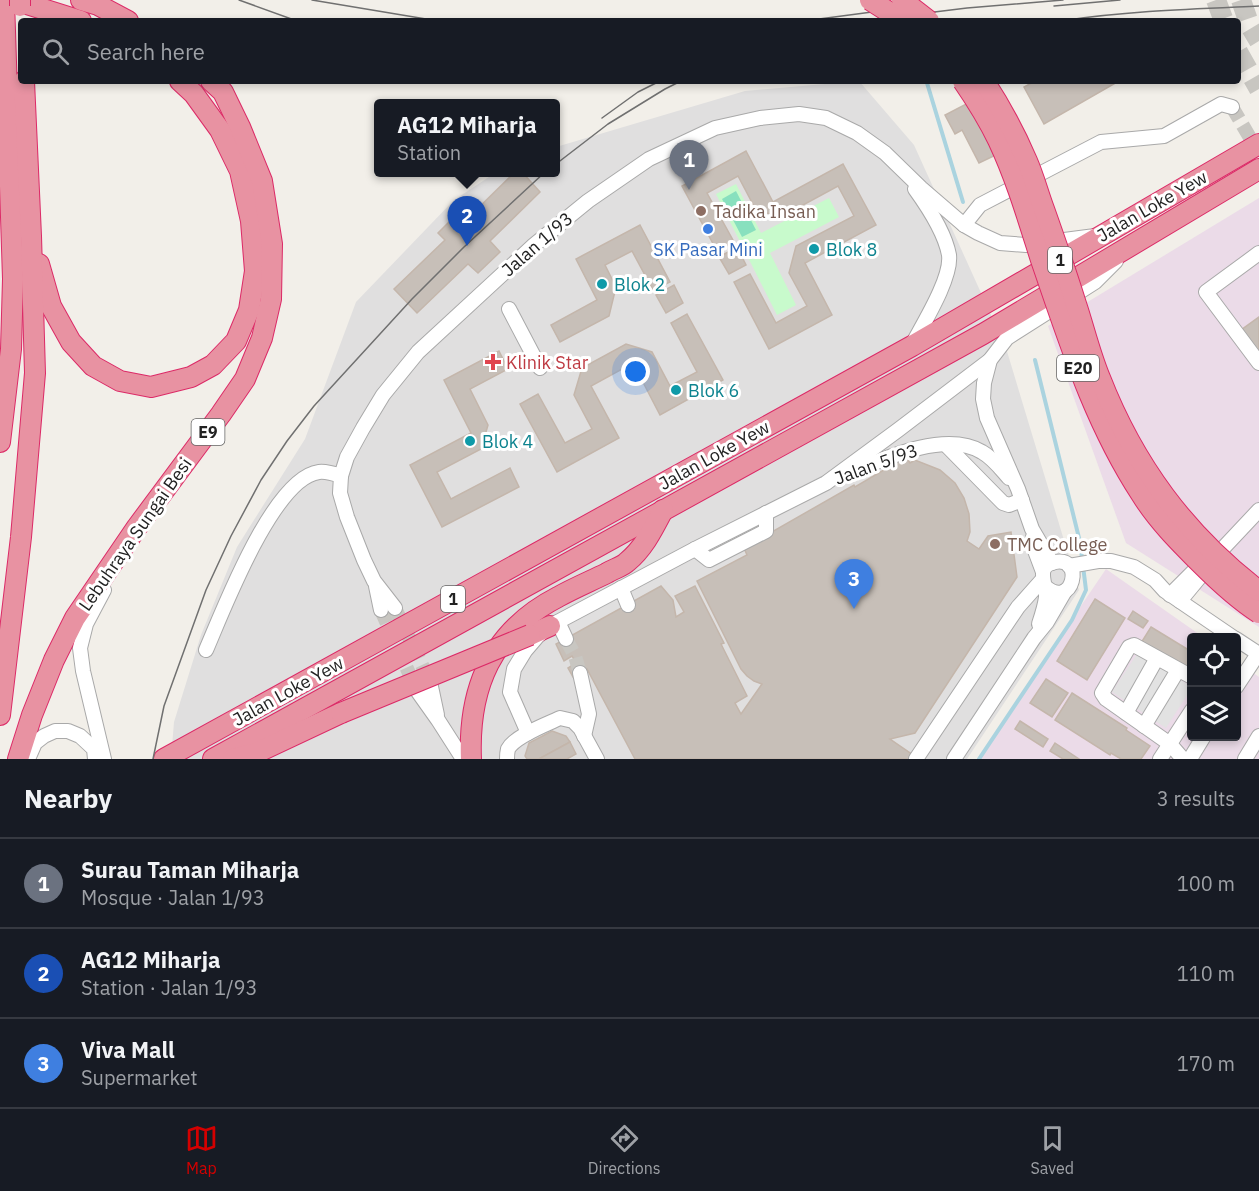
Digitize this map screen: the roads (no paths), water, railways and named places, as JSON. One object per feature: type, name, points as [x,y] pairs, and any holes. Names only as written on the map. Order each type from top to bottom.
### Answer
[{"type":"highway","points":[[0,715],[21,537],[35,374],[31,236],[18,91],[4,0]]},
{"type":"highway","points":[[14,0],[71,18]]},
{"type":"highway","points":[[20,0],[21,18]]},
{"type":"highway","points":[[81,0],[98,5],[122,18]]},
{"type":"highway","points":[[870,0],[898,18]]},
{"type":"highway","points":[[902,0],[925,18]]},
{"type":"highway","points":[[31,236],[51,306],[71,342],[93,366],[120,381],[152,387],[191,377],[213,365],[236,340],[249,310],[255,271],[251,221],[240,171],[220,130],[194,94],[183,84]]},
{"type":"highway","name":"Lebuhraya Sungai Besi","points":[[18,759],[32,715],[54,660],[75,618],[136,527],[245,379],[262,338],[271,299],[272,244],[262,181],[224,93],[214,84]]},
{"type":"highway","name":"E20","points":[[965,84],[997,138],[1012,172],[1079,370],[1102,425],[1121,461],[1141,496],[1179,543],[1219,582],[1259,614]]},
{"type":"highway","name":"E20","points":[[986,84],[1002,109],[1028,163],[1100,378],[1141,463],[1189,526],[1232,570],[1259,591]]},
{"type":"highway","points":[[0,442],[11,350],[18,91]]},
{"type":"highway","name":"Jalan Loke Yew","points":[[164,759],[912,346],[1259,144]]},
{"type":"highway","name":"Jalan Loke Yew","points":[[213,759],[983,334],[1259,169]]},
{"type":"highway","points":[[471,759],[470,735],[473,712],[488,665],[500,644],[529,614],[557,597],[626,563],[647,541],[663,510]]},
{"type":"highway","points":[[233,759],[256,753],[341,713],[554,624]]},
{"type":"street","points":[[964,225],[980,205],[1101,142],[1164,136],[1221,104],[1232,107]]},
{"type":"street","name":"Jalan 1/93","points":[[388,609],[364,560],[340,493],[341,476],[347,457],[383,395],[418,352],[534,245],[588,201],[649,159],[715,128],[760,118],[800,114],[826,118],[857,133],[885,153],[921,188],[978,234],[1000,243],[1026,245],[1104,234]]},
{"type":"street","name":"Jalan 1/93","points":[[903,169],[944,239],[949,257],[946,276],[912,346]]},
{"type":"street","name":"Jalan 5/93","points":[[1034,638],[1046,598],[1046,575],[1034,548],[1032,529],[987,418],[983,399],[984,383],[990,360],[1006,338],[1095,282],[1137,242]]},
{"type":"street","points":[[1259,253],[1206,292],[1259,363]]},
{"type":"street","points":[[509,309],[540,368]]},
{"type":"street","points":[[528,733],[510,692],[514,669],[537,637],[554,624],[694,549],[826,483],[990,360]]},
{"type":"street","points":[[946,445],[1003,503],[1010,505],[1017,490]]},
{"type":"street","name":"Jalan 5/93","points":[[826,483],[889,456],[917,447],[946,445],[969,447],[982,452],[996,464],[1017,490]]},
{"type":"street","points":[[206,650],[233,586],[262,529],[282,499],[301,479],[318,472],[341,476]]},
{"type":"street","points":[[1172,596],[1204,572],[1212,560],[1259,510]]},
{"type":"street","points":[[104,759],[80,648],[86,624],[131,542],[136,527]]},
{"type":"street","points":[[1046,575],[1054,592],[1065,591],[1071,585],[1076,570],[1098,561],[1111,561],[1134,567],[1153,584],[1228,633]]},
{"type":"street","points":[[916,759],[1018,607],[1046,575],[1061,562],[1076,570]]},
{"type":"street","points":[[621,588],[628,605]]},
{"type":"street","name":"Jalan 5/93","points":[[954,759],[1047,622],[1065,591]]},
{"type":"street","points":[[554,624],[566,639]]},
{"type":"street","points":[[1241,642],[1258,654],[1241,680]]},
{"type":"street","points":[[1183,759],[1170,744],[1106,699],[1102,693],[1129,647],[1134,645],[1187,675]]},
{"type":"street","points":[[1126,713],[1157,658]]},
{"type":"street","points":[[1144,726],[1178,670]]},
{"type":"street","points":[[580,673],[589,714],[584,736]]},
{"type":"street","points":[[430,682],[438,720]]},
{"type":"street","points":[[416,689],[463,759]]},
{"type":"street","points":[[1161,759],[1187,716]]},
{"type":"street","points":[[507,759],[507,751],[513,743],[560,717],[573,721],[580,728],[597,759]]},
{"type":"street","points":[[28,759],[34,743],[44,736],[55,731],[68,731],[80,736],[93,749],[95,759]]},
{"type":"street","points":[[1245,759],[1259,736]]},
{"type":"street","points":[[1190,759],[1201,741]]},
{"type":"waterway","points":[[927,84],[963,202]]},
{"type":"waterway","points":[[979,759],[1072,620],[1086,590],[1080,542],[1035,360]]},
{"type":"tunnel","points":[[1216,0],[1223,18]]},
{"type":"tunnel","points":[[1241,0],[1250,26],[1259,41]]},
{"type":"tunnel","points":[[1241,57],[1259,89]]},
{"type":"tunnel","points":[[1232,107],[1259,153]]},
{"type":"tunnel","points":[[395,608],[430,682]]},
{"type":"tunnel","points":[[381,610],[416,689]]},
{"type":"tunnel","points":[[566,639],[575,656],[580,673]]},
{"type":"tram line","points":[[239,0],[289,18]]},
{"type":"tram line","points":[[312,0],[420,18]]},
{"type":"tram line","points":[[885,18],[1063,0]]},
{"type":"tram line","points":[[1054,6],[1120,0]]},
{"type":"tram line","points":[[1086,18],[1185,9],[1259,6]]},
{"type":"tram line","points":[[827,18],[872,12]]},
{"type":"tram line","points":[[602,118],[638,92],[654,84]]},
{"type":"tram line","points":[[560,161],[608,124],[675,84]]},
{"type":"tram line","points":[[153,759],[164,706],[206,590],[261,480],[314,406],[412,299],[540,177]]},
{"type":"place","name":"Surau Taman Miharja","points":[[689,190]]},
{"type":"place","name":"Tadika Insan","points":[[701,211]]},
{"type":"place","name":"SK Pasar Mini","points":[[708,229]]},
{"type":"place","name":"AG12 Miharja","points":[[467,246]]},
{"type":"place","name":"Blok 8","points":[[814,249]]},
{"type":"place","name":"Blok 2","points":[[602,284]]},
{"type":"place","name":"Klinik Star","points":[[493,362]]},
{"type":"place","name":"Blok 6","points":[[676,390]]},
{"type":"place","name":"Blok 4","points":[[470,441]]},
{"type":"place","name":"TMC College","points":[[995,544]]},
{"type":"place","name":"Viva Mall","points":[[854,609]]}]
